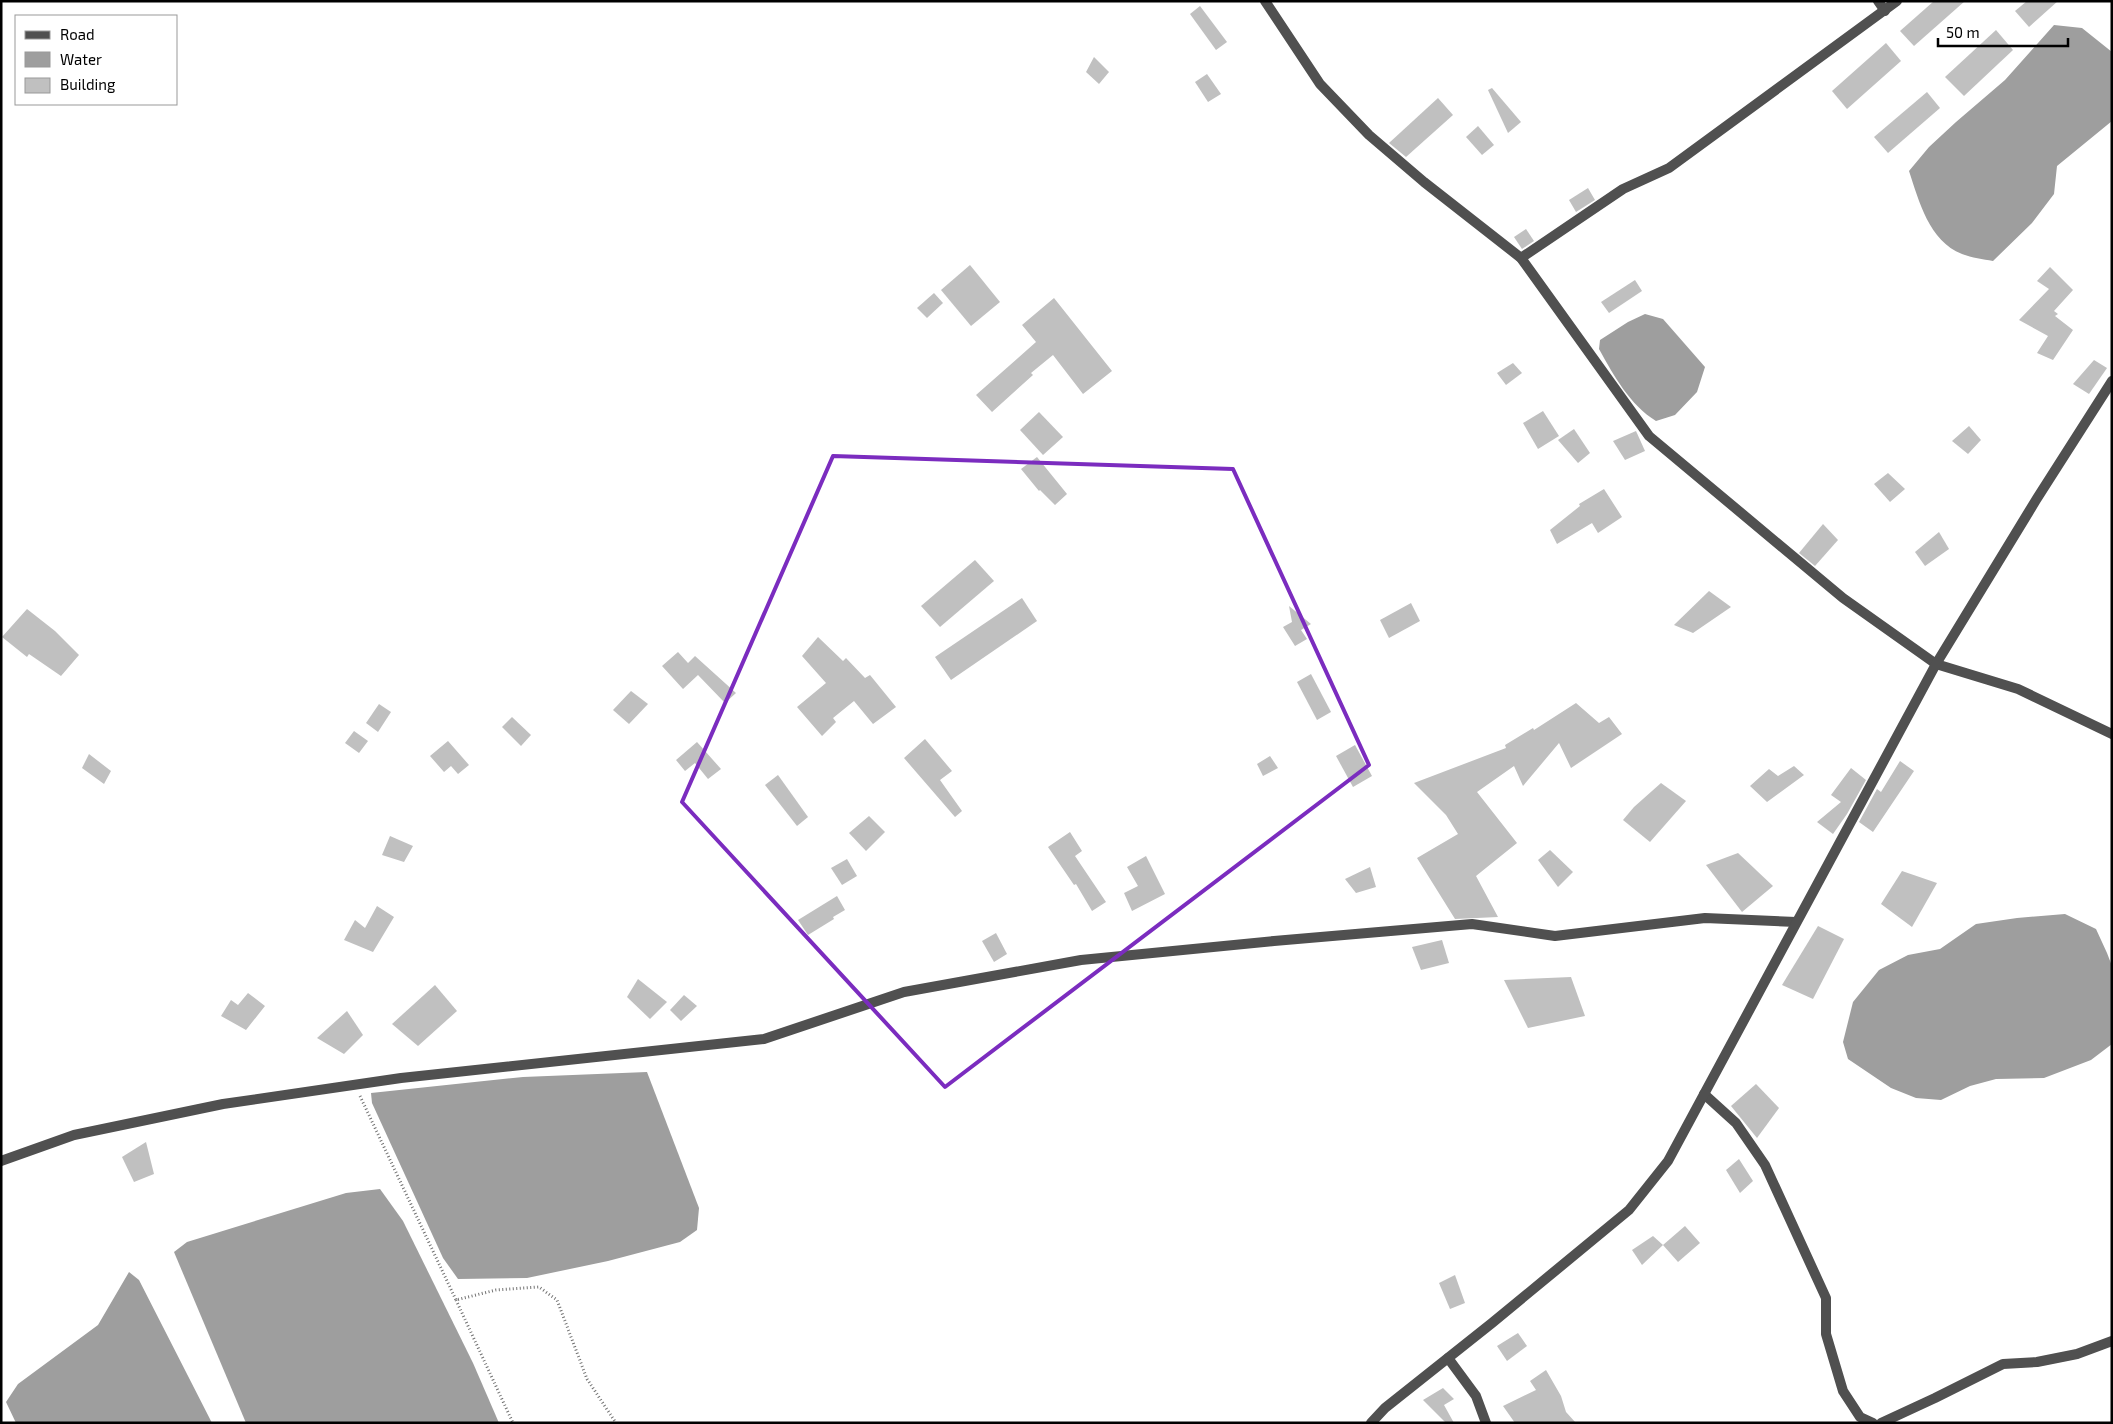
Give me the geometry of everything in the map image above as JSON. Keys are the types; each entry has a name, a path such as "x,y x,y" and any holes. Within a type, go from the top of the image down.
{"street":[{"path":"1265,1 1320,84 1369,135 1424,182 1521,258 1649,436 1843,598 1936,664 2018,689 2112,734"},
{"path":"1878,1 1885,11"},
{"path":"1521,258 1623,189 1669,168 1897,1"},
{"path":"1371,1423 1384,1408 1629,1210 1668,1161 1936,664 2036,500 2112,381"},
{"path":"1,1161 84,1133 223,1104 410,1077 764,1039 904,992 1081,960 1472,924 1555,936 1705,918 1796,922"},
{"path":"1704,1094 1736,1123 1765,1165 1826,1298 1826,1334 1843,1391 1860,1417 1874,1423"},
{"path":"1881,1423 2003,1364 2037,1362 2077,1354 2112,1341"},
{"path":"1448,1358 1476,1396 1486,1423"}],"path":[{"path":"355,1085 513,1423"},
{"path":"456,1300 496,1290 539,1287 557,1300 587,1379 616,1423"}],"highlighted area":[{"path":"833,456 1233,469 1369,765 945,1087 682,802"}],"water":[{"path":"2054,25 2082,28 2112,52 2112,121 2057,166 2054,194 2032,223 1993,261 1962,254 1941,240 1933,230 1921,207 1909,171 1929,147 2005,80"},
{"path":"1645,314 1663,319 1705,367 1697,392 1675,415 1656,421 1630,398 1599,349 1600,340 1628,322"},
{"path":"2065,914 2096,929 2112,966 2112,1044 2091,1060 2044,1078 1996,1079 1970,1086 1941,1100 1916,1098 1891,1088 1848,1059 1843,1042 1853,1002 1879,970 1908,955 1940,949 1976,924"},
{"path":"647,1072 699,1208 697,1230 680,1242 608,1261 527,1278 458,1279 443,1258 372,1103 371,1093 523,1077"},
{"path":"380,1189 403,1221 473,1363 499,1423 246,1423 174,1252 187,1242 346,1193"},
{"path":"129,1272 139,1280 212,1423 16,1423 6,1402 18,1384 98,1325"}],"building":[{"path":"1934,1 1965,1 1914,46 1900,31"},
{"path":"2027,1 2058,1 2029,27 2015,11"},
{"path":"1200,6 1227,42 1216,50 1190,14"},
{"path":"1996,30 2013,50 1964,96 1945,77"},
{"path":"1886,43 1901,61 1847,109 1832,91"},
{"path":"1094,57 1109,72 1099,84 1086,72"},
{"path":"1207,74 1221,94 1208,102 1195,82"},
{"path":"1492,88 1521,122 1508,133 1488,90"},
{"path":"1927,92 1940,108 1888,153 1874,137"},
{"path":"1438,98 1453,115 1406,157 1389,143"},
{"path":"1478,126 1494,145 1482,155 1466,137"},
{"path":"1588,188 1595,200 1576,212 1569,200"},
{"path":"1526,229 1534,241 1522,249 1514,237"},
{"path":"970,265 1000,302 971,326 941,290"},
{"path":"2050,267 2073,290 2054,311 2058,314 2055,316 2073,330 2053,360 2037,353 2048,336 2019,320 2049,289 2037,281"},
{"path":"1635,280 1642,291 1609,313 1601,302"},
{"path":"934,293 943,303 927,318 917,308"},
{"path":"1054,298 1112,371 1083,394 1053,355 1031,373 1033,375 992,412 976,395 1036,342 1022,325"},
{"path":"2094,360 2107,368 2089,394 2073,384"},
{"path":"1513,363 1522,373 1506,385 1497,373"},
{"path":"1543,411 1559,436 1538,449 1523,423"},
{"path":"1039,412 1063,437 1043,455 1020,430"},
{"path":"1969,426 1981,440 1968,454 1952,441"},
{"path":"1574,429 1590,453 1578,463 1558,440"},
{"path":"1636,431 1645,451 1625,460 1613,441"},
{"path":"1037,457 1067,494 1055,505 1039,491 1021,469"},
{"path":"1888,473 1905,489 1890,502 1874,484"},
{"path":"1604,489 1622,517 1598,533 1592,523 1557,544 1550,530 1580,506 1579,504"},
{"path":"1823,524 1838,540 1815,566 1799,553"},
{"path":"1939,532 1949,549 1925,566 1915,552"},
{"path":"975,560 994,581 940,627 921,606"},
{"path":"1709,591 1731,607 1693,633 1674,625"},
{"path":"1022,598 1037,621 951,680 935,657"},
{"path":"1411,603 1420,621 1389,638 1380,620"},
{"path":"1289,606 1311,624 1301,630 1307,639 1295,646 1283,627 1292,622"},
{"path":"27,609 55,631 79,655 61,676 29,654 27,657 2,637"},
{"path":"818,637 843,661 846,658 865,678 870,675 896,707 873,724 854,701 833,718 836,722 822,736 797,707 826,683 802,656"},
{"path":"678,652 688,663 695,656 736,693 725,703 698,675 683,689 662,666"},
{"path":"1311,674 1331,712 1317,720 1297,682"},
{"path":"631,691 648,704 629,724 613,710"},
{"path":"1576,703 1599,723 1609,717 1622,734 1571,768 1559,743 1523,786 1514,766 1477,792 1517,843 1476,876 1498,917 1455,919 1417,858 1458,834 1446,815 1414,783 1506,748 1505,745 1533,728 1534,730"},
{"path":"379,704 391,712 378,732 366,723"},
{"path":"512,717 531,735 521,746 502,727"},
{"path":"354,731 368,741 359,753 345,743"},
{"path":"925,739 952,771 940,780 962,811 955,817 904,758"},
{"path":"448,741 469,765 458,774 451,766 444,772 430,756"},
{"path":"697,742 721,769 708,779 695,763 685,771 676,760"},
{"path":"1355,745 1372,776 1353,787 1336,756"},
{"path":"89,754 111,771 104,784 82,768"},
{"path":"1270,756 1278,768 1263,776 1257,764"},
{"path":"1900,761 1914,771 1873,832 1859,822 1877,789 1881,792"},
{"path":"1794,766 1804,775 1767,802 1750,786 1769,769 1778,776"},
{"path":"1851,768 1866,780 1847,814 1833,834 1817,822 1841,802 1831,795"},
{"path":"778,775 808,817 797,826 765,785"},
{"path":"1661,783 1686,801 1650,842 1623,820 1634,807"},
{"path":"869,816 885,832 866,851 849,833"},
{"path":"1070,832 1082,851 1075,856 1106,902 1092,911 1076,884 1074,885 1048,847"},
{"path":"390,836 413,846 404,862 382,855"},
{"path":"1550,850 1573,872 1558,887 1538,860"},
{"path":"1738,853 1773,886 1742,912 1706,865"},
{"path":"1146,856 1165,894 1132,911 1124,893 1138,886 1127,867"},
{"path":"847,859 857,876 842,885 831,868"},
{"path":"1370,867 1376,887 1356,893 1345,879"},
{"path":"1902,871 1937,883 1912,927 1881,904"},
{"path":"837,896 845,910 808,935 798,920"},
{"path":"377,906 394,917 373,952 344,940 355,920 365,928"},
{"path":"1818,926 1844,939 1813,999 1782,985"},
{"path":"996,933 1007,954 994,962 982,941"},
{"path":"1442,940 1449,963 1421,970 1412,947"},
{"path":"1571,977 1585,1016 1528,1028 1504,980"},
{"path":"638,979 667,1002 650,1019 627,997"},
{"path":"435,985 457,1011 418,1046 392,1024"},
{"path":"248,993 265,1006 246,1030 221,1016 231,1000 238,1005"},
{"path":"684,995 697,1006 681,1021 670,1010"},
{"path":"347,1011 363,1035 344,1054 317,1038"},
{"path":"1756,1084 1779,1108 1757,1138 1731,1106"},
{"path":"146,1142 154,1174 134,1182 122,1157"},
{"path":"1739,1159 1753,1181 1740,1193 1726,1170"},
{"path":"1685,1226 1700,1243 1678,1262 1663,1245"},
{"path":"1653,1236 1663,1245 1642,1265 1632,1250"},
{"path":"1455,1275 1465,1303 1450,1309 1439,1283"},
{"path":"1518,1333 1527,1346 1507,1361 1497,1346"},
{"path":"1546,1370 1561,1396 1566,1412 1576,1423 1515,1423 1503,1406 1536,1390 1530,1381"},
{"path":"1443,1388 1454,1399 1444,1405 1454,1423 1446,1423 1423,1400"}]}
